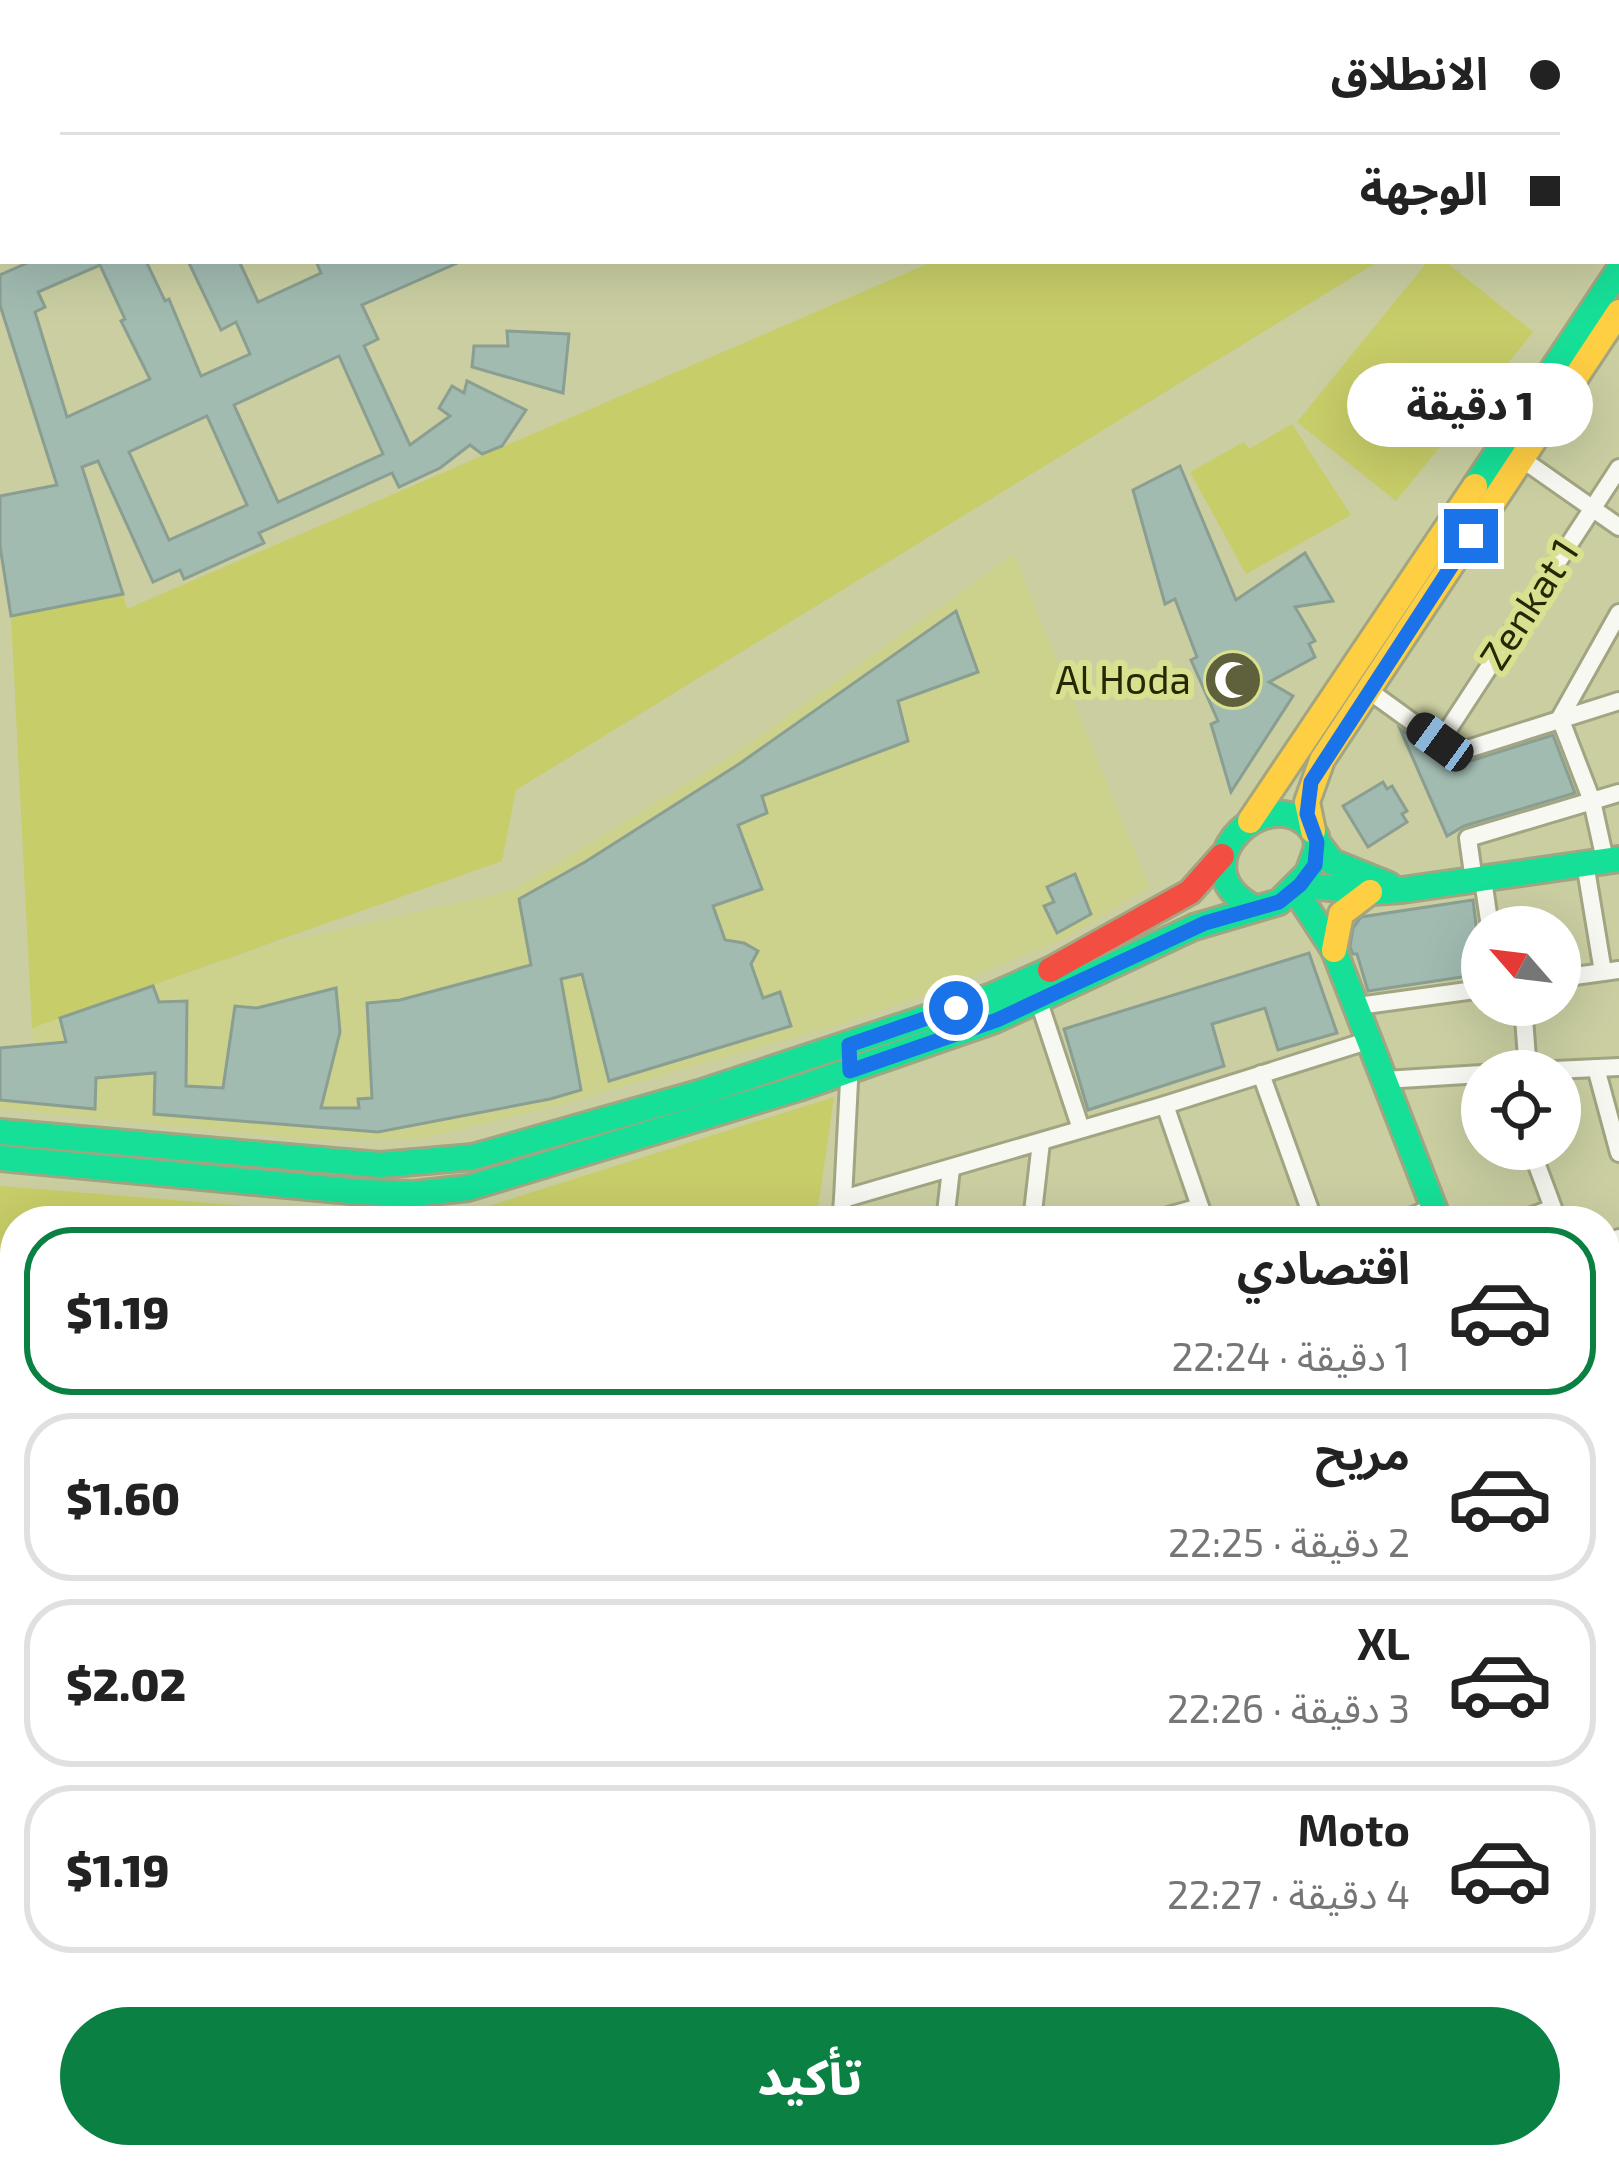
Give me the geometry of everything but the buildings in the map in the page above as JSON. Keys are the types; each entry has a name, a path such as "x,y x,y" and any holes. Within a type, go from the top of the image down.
{"main road":[{"path":"0,1132 258,1157 417,1164 472,1157 849,1045 1037,977 1190,892 1244,829 1619,270"},
{"path":"1402,890 1347,870 1323,853 1307,814 1311,782 1619,312"},
{"path":"0,1158 378,1193 468,1188 850,1071 1039,1002 1178,934 1261,907 1297,888 1315,865 1315,836 1294,815 1270,812 1244,829"},
{"path":"1223,854 1221,878 1233,898 1261,907 1334,950"},
{"path":"1297,888 1402,890 1603,860"},
{"path":"1297,888 1334,950 1358,1006 1433,1206"},
{"path":"1334,950 1333,931 1340,913 1353,899 1371,892"},
{"path":"620,1115 627,1141"},
{"path":"256,1183 258,1157"}],"street":[{"path":"1522,459 1619,526"},
{"name":"Zenkat 1","path":"1440,742 1619,468"},
{"path":"1560,718 1619,613"},
{"path":"1368,690 1455,753 1619,701"},
{"path":"1560,718 1592,801 1603,860 1611,971 1581,975"},
{"path":"1485,906 1468,838 1619,793"},
{"path":"1358,1006 1461,992"},
{"path":"1039,1002 1081,1129"},
{"path":"843,1199 1370,1040"},
{"path":"842,1206 849,1045"},
{"path":"1581,1069 1619,1067"},
{"path":"1596,1068 1619,1153"},
{"path":"1261,1074 1309,1206"},
{"path":"1384,1080 1461,1075"},
{"path":"1165,1105 1199,1206"},
{"path":"1034,1206 1041,1142"},
{"path":"947,1206 951,1169"},
{"path":"1539,1170 1552,1206"}],"shaded area":[{"path":"927,264 1374,264 516,790 502,861 32,1028 11,616 123,594 127,609"},
{"path":"1426,264 1449,264 1533,332 1396,501 1297,422"},
{"path":"1292,424 1351,515 1246,574 1190,472 1244,442 1249,449"},
{"path":"1014,554 1149,887 1061,940 838,1025 421,1139 314,1140 0,1109 0,1048 33,1045 32,1028 270,945 514,890 734,754"},
{"path":"834,1097 818,1206 489,1206"},
{"path":"0,1186 248,1206 0,1206"}],"traffic: fast":[{"path":"1475,486 1619,270"},
{"path":"0,1158 361,1192 413,1194 468,1188 799,1088 995,1020 1194,927 1279,902 1308,873 1317,848 1316,836 1299,819 1278,814 1258,819 1239,832 1227,849 1223,869 1232,890 1255,908"},
{"path":"1317,842 1332,862 1389,885"},
{"path":"1300,885 1402,890 1619,859"},
{"path":"1295,890 1334,950 1433,1206"},
{"path":"0,1132 380,1165 473,1157 699,1093 992,996 1050,970"}],"traffic: slow":[{"path":"1313,831 1307,802 1322,760 1619,312"},
{"path":"1250,821 1475,486"},
{"path":"1334,950 1341,914 1370,892"}],"traffic: jam":[{"path":"1050,970 1190,892 1222,856"}],"place":[{"name":"Al Hoda","path":"1233,680"}],"route":[{"path":"956,1008 849,1045 850,1071 997,1020 1178,934 1268,907 1295,890 1315,865 1317,854 1307,814 1311,782 1471,536"}]}
